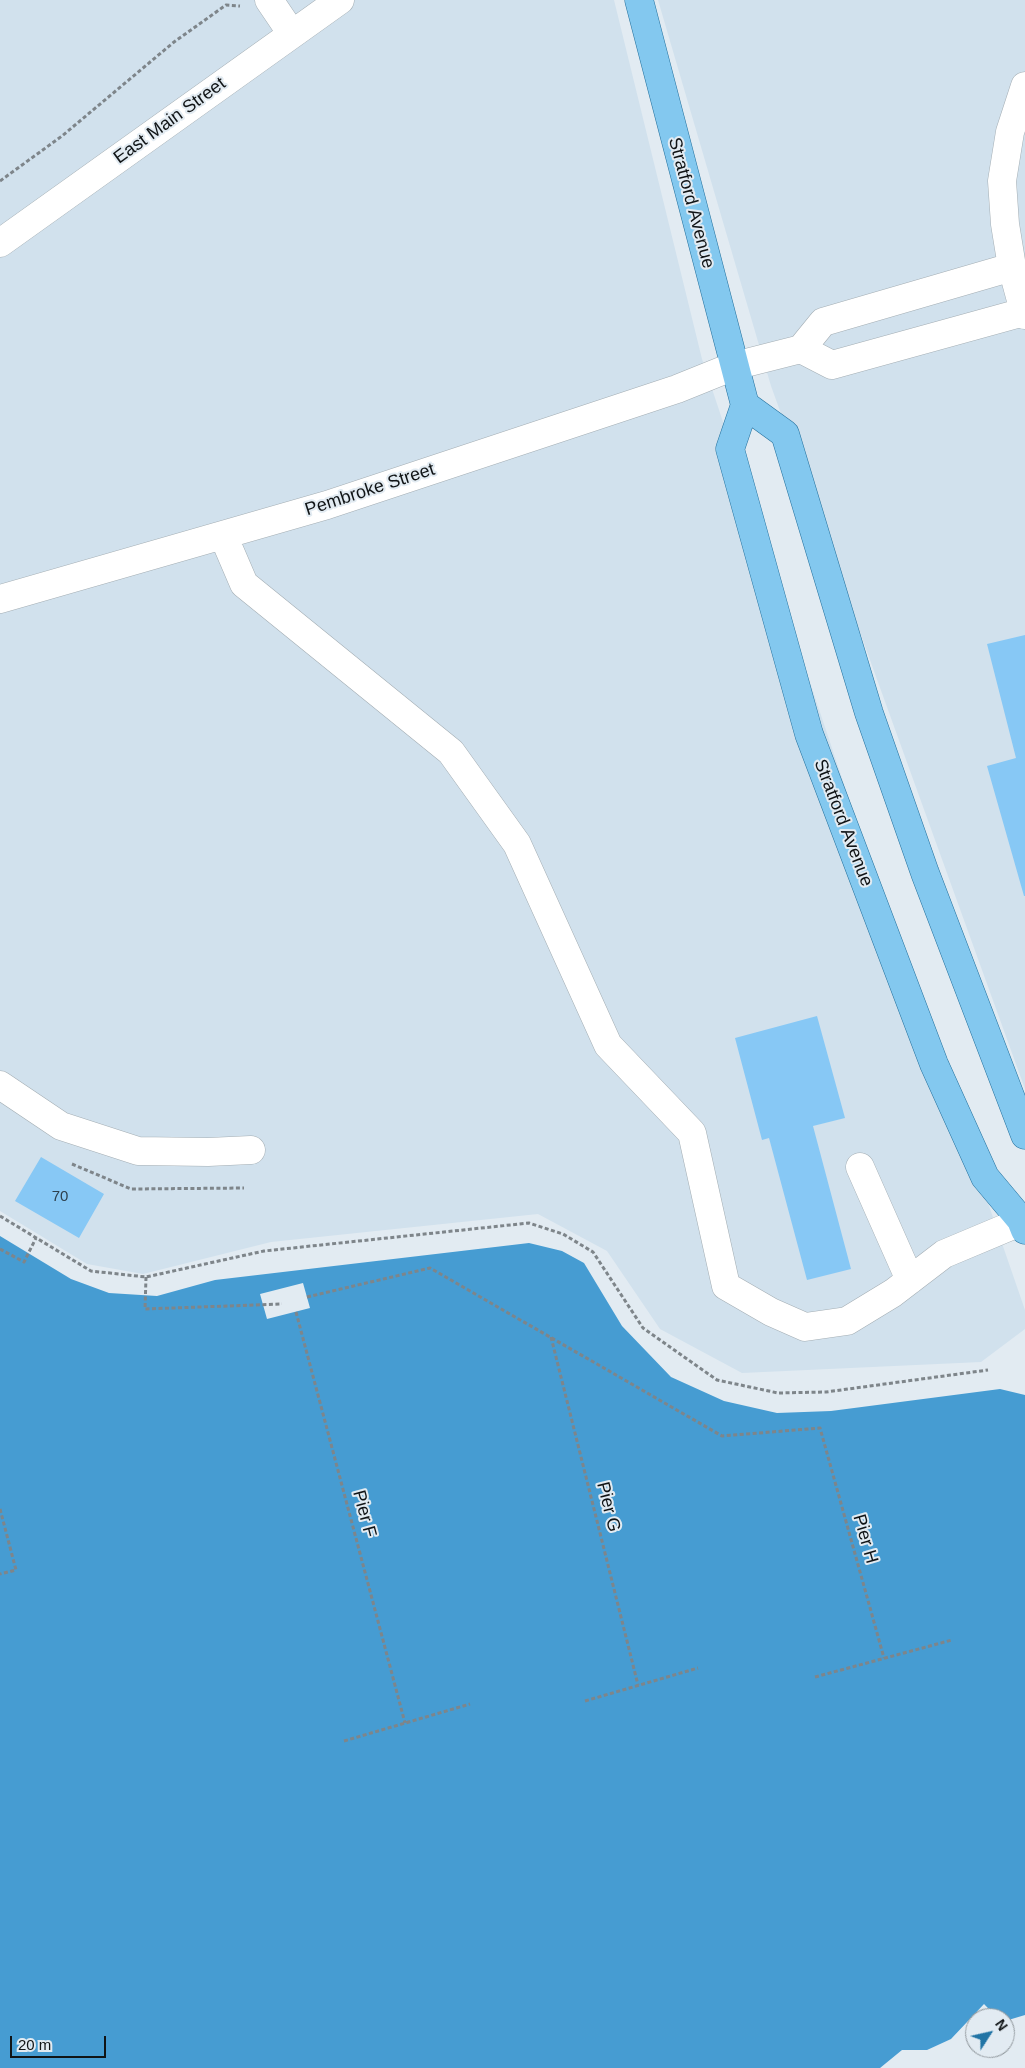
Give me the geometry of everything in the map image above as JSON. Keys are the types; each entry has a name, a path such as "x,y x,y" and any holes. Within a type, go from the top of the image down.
{"main road":[{"name":"Stratford Avenue","path":"639,0 745,405 730,449 809,734 934,1064 985,1177 1024,1217"},
{"path":"745,405 785,434 868,713 925,873 1025,1135"}],"street":[{"name":"East Main Street","path":"0,243 340,0"},
{"path":"256,3 292,34"},
{"path":"1012,267 823,322 802,348 832,365 1025,313 1012,267 1005,224 1002,181 1010,132 1025,86"},
{"name":"Pembroke Street","path":"0,599 346,499 668,392 734,366 802,348"},
{"path":"223,535 244,584 451,752 517,844 608,1045 692,1133 726,1286 771,1312 805,1327 847,1321 910,1280 944,1254 1024,1217"},
{"path":"0,1085 61,1126 138,1150 208,1152 251,1150"},
{"path":"860,1167 910,1280"}],"path":[{"path":"0,181 62,136 174,42 226,5 256,3"},
{"path":"0,1216 91,1271 146,1277 264,1251 529,1223 563,1234 593,1252 643,1328 717,1380 778,1393 826,1392 988,1370"},
{"path":"0,1249 24,1262 36,1238"},
{"path":"307,1297 430,1268 551,1337"},
{"path":"146,1277 145,1308 282,1304"},
{"name":"Pier F","path":"296,1312 405,1723"},
{"name":"Pier H","path":"551,1337 722,1436 820,1428 884,1658"},
{"name":"Pier G","path":"551,1337 638,1685"},
{"path":"0,1509 16,1570 0,1574"},
{"path":"815,1677 952,1640"},
{"path":"585,1701 698,1668"},
{"path":"344,1742 470,1704"}],"shaded area":[{"path":"0,0 614,0 702,359 862,838 1025,1310 1025,1329 981,1362 742,1373 660,1329 607,1251 538,1214 271,1242 143,1274 87,1264 0,1211"},
{"path":"658,0 1025,0 1025,1089 771,386"}],"water":[{"path":"0,1236 71,1279 109,1293 157,1296 215,1280 529,1243 562,1251 584,1263 622,1326 671,1377 724,1401 777,1413 831,1411 1000,1389 1025,1395 1025,2015 1015,2018 1015,2008 965,2008 965,2058 973,2058 971,2068 0,2068"}],"pier":[{"path":"303,1283 310,1308 267,1319 260,1294"},
{"path":"965,2024 965,2058 978,2058 973,2068 880,2068 902,2050 927,2050 951,2039"}],"building":[{"path":"1025,635 1024,896 987,766 1016,758 987,644"},
{"path":"817,1016 845,1118 813,1126 851,1269 807,1280 769,1138 762,1140 735,1038"},
{"path":"41,1157 104,1194 79,1238 15,1201"}]}
